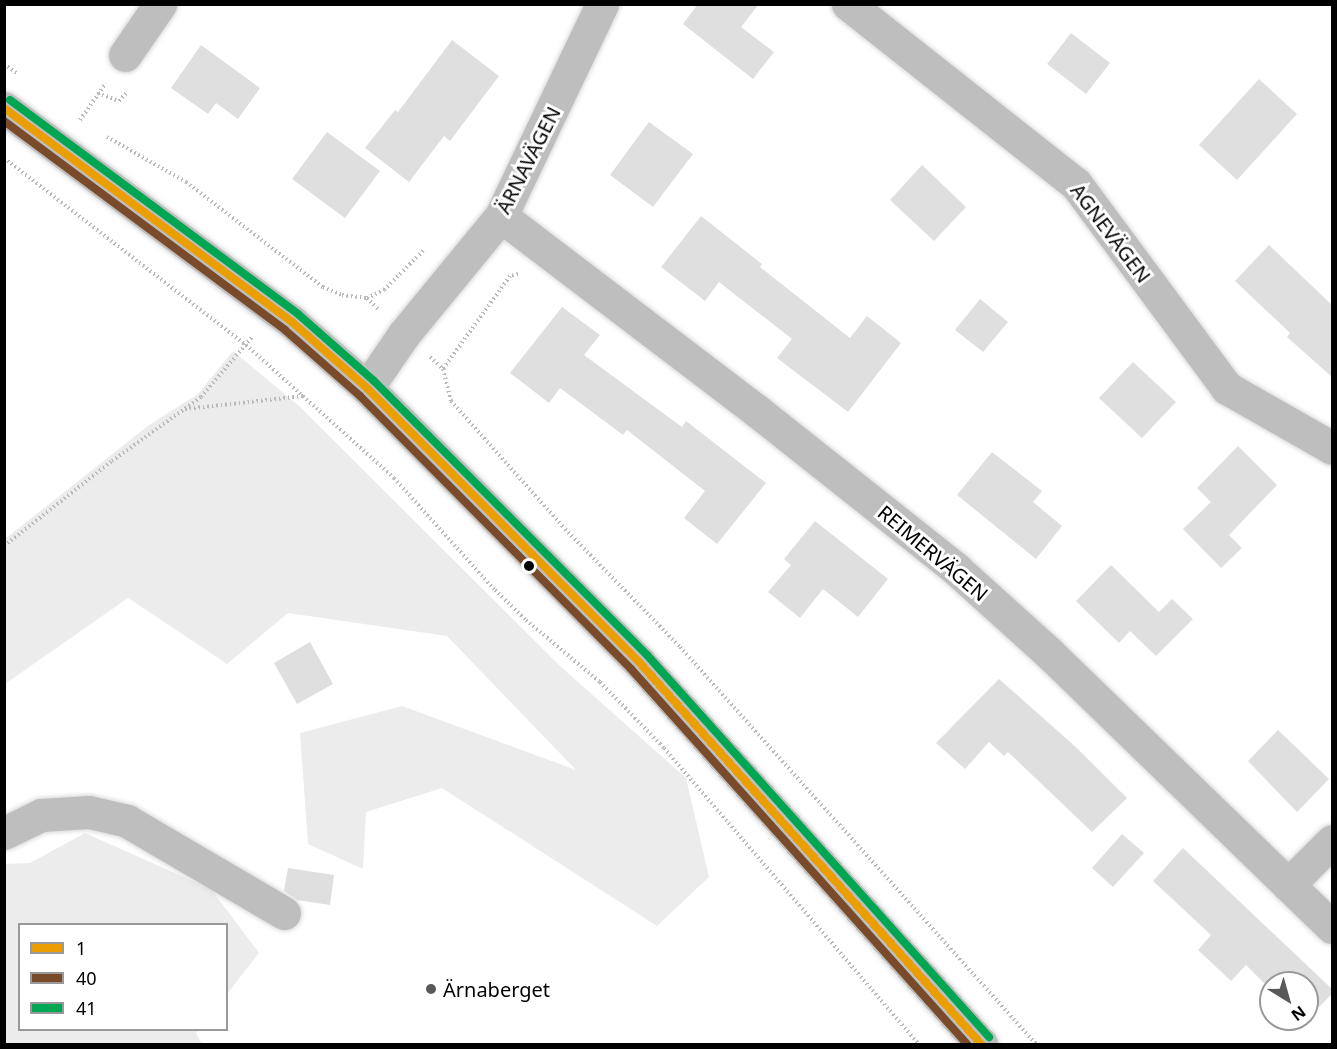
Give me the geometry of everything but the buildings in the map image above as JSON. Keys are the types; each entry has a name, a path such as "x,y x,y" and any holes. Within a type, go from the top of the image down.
{"street":[{"path":"125,55 160,4"},
{"name":"ÄRNAVÄGEN","path":"368,388 404,334 501,216 602,4"},
{"name":"AGNEVÄGEN","path":"848,4 1076,184 1227,387 1332,448"},
{"path":"4,108 292,322 368,388 639,662 981,1044"},
{"name":"REIMERVÄGEN","path":"501,216 757,411 956,569 1049,653 1332,927"},
{"path":"4,833 41,815 89,812 127,821 284,913"},
{"path":"1288,885 1332,841"}],"path":[{"path":"80,120 125,55"},
{"path":"4,64 23,78"},
{"path":"71,113 87,124"},
{"path":"102,134 186,182 323,287 342,295 367,298 443,369 452,401 466,418 565,529 680,647 1036,1044"},
{"path":"4,158 246,345 394,478 526,620 600,682 664,748 918,1044"},
{"path":"443,369 510,276 530,270 549,272 561,261"},
{"path":"4,546 112,461 201,398 246,345"},
{"path":"184,409 304,396"}],"shaded area":[{"path":"233,351 299,406 560,666 686,778 709,877 657,926 442,788 366,812 363,869 308,844 300,733 402,706 576,770 447,636 288,613 227,664 128,598 5,684 5,539 149,425 198,394"},
{"path":"85,833 211,889 259,953 228,993 228,923 18,923 18,1031 197,1031 196,1033 202,1044 5,1044 4,864 30,863"}],"transit line":[{"name":"41","path":"10,100 298,314 374,381 647,655 989,1037"},
{"name":"1","path":"4,108 292,322 367,388 639,662 981,1044"},
{"name":"40","path":"4,121 285,330 360,396 631,669 967,1044"}],"place":[{"name":"Ärnaberget","path":"431,989"}]}
